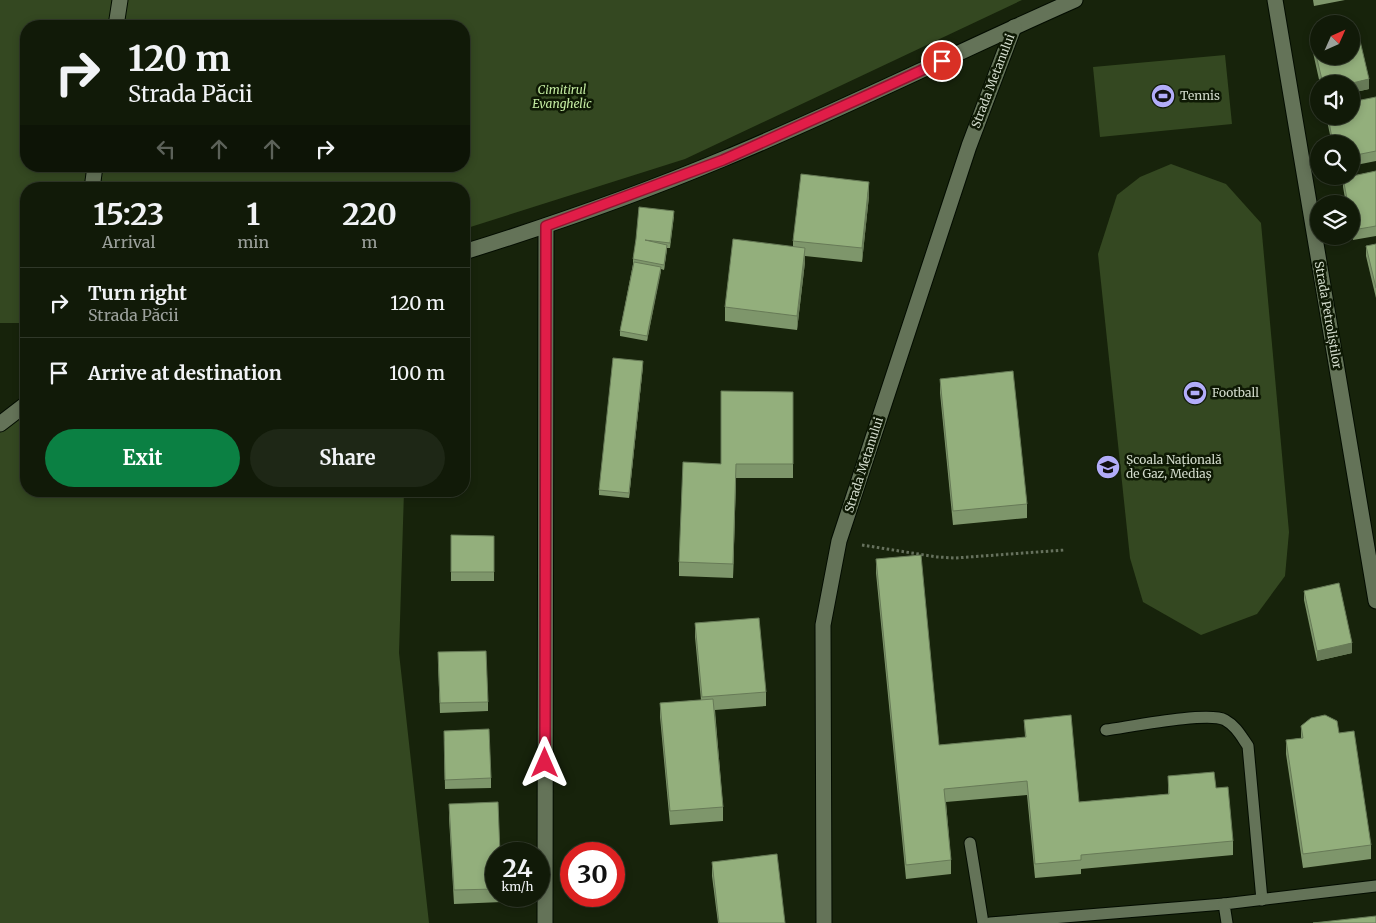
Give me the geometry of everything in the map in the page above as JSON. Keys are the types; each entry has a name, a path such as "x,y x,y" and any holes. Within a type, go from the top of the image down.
{"street":[{"path":"117,20 120,0"},
{"path":"470,250 546,226 723,160 1074,0"},
{"name":"Strada Petroliștilor","path":"1275,0 1376,601"},
{"name":"Strada Metanului","path":"824,923 823,625 839,541 969,146 1014,27"},
{"path":"545,923 546,226"},
{"path":"0,424 20,409"}],"lane":[{"path":"1106,730 1205,716 1223,719 1235,727 1248,746 1262,900"},
{"path":"970,843 983,923"},
{"path":"990,923 1224,904 1376,886"},
{"path":"1224,904 1227,923"}],"path":[{"path":"839,541 954,558 1065,550"}],"green space":[{"name":"Cimitirul Evanghelic","path":"0,0 1022,0 685,159 470,227 470,182 20,182 20,323 0,323"},
{"name":"Tennis","path":"1225,55 1232,124 1100,137 1093,67"},
{"name":"Football","path":"1171,164 1226,184 1261,223 1289,532 1285,576 1257,614 1201,635 1143,602 1130,558 1098,254 1117,195 1140,177"},
{"path":"20,409 20,497 404,497 399,653 429,923 0,923 0,424"}],"building":[{"path":"1360,41 1369,79 1360,81 1360,75 1321,75 1318,65 1360,65"},
{"path":"1376,97 1376,151 1360,154 1360,135 1331,135 1330,125 1360,125 1360,100"},
{"path":"1376,171 1376,226 1360,229 1360,195 1346,195 1344,185 1360,185 1360,174"},
{"path":"801,174 869,182 862,248 793,241"},
{"path":"639,207 674,211 670,243 645,240 667,245 664,265 633,259"},
{"path":"733,239 805,248 797,316 725,307"},
{"path":"1376,244 1376,288 1366,246"},
{"path":"634,262 661,267 647,336 620,331"},
{"path":"613,358 643,361 629,493 599,490"},
{"path":"1013,371 1027,504 953,511 940,379"},
{"path":"721,391 793,392 793,464 736,464 733,564 679,562 683,462 721,464"},
{"path":"451,535 494,536 494,572 451,572"},
{"path":"921,555 939,745 1026,737 1024,720 1071,715 1079,802 1169,794 1168,776 1214,772 1216,788 1228,787 1233,841 1081,855 1081,860 1035,864 1027,781 944,789 951,860 906,865 876,559"},
{"path":"1339,583 1352,643 1317,651 1304,591"},
{"path":"759,618 766,692 702,697 695,623"},
{"path":"486,651 488,702 440,703 438,652"},
{"path":"713,699 723,807 670,811 660,703"},
{"path":"1325,715 1337,721 1339,733 1354,731 1371,845 1303,854 1286,740 1303,738 1301,726 1311,718"},
{"path":"489,729 491,778 445,780 444,731"},
{"path":"498,802 500,842 485,842 485,889 454,890 449,804"},
{"path":"777,854 785,923 719,923 712,862"},
{"path":"1376,916 1376,923 1313,923"}],"place":[{"name":"Tennis","path":"1163,96"},
{"name":"Football","path":"1195,393"},
{"name":"Școala Națională de Gaz, Mediaș","path":"1108,467"}],"route":[{"path":"545,763 546,226 723,160 942,61"}]}
